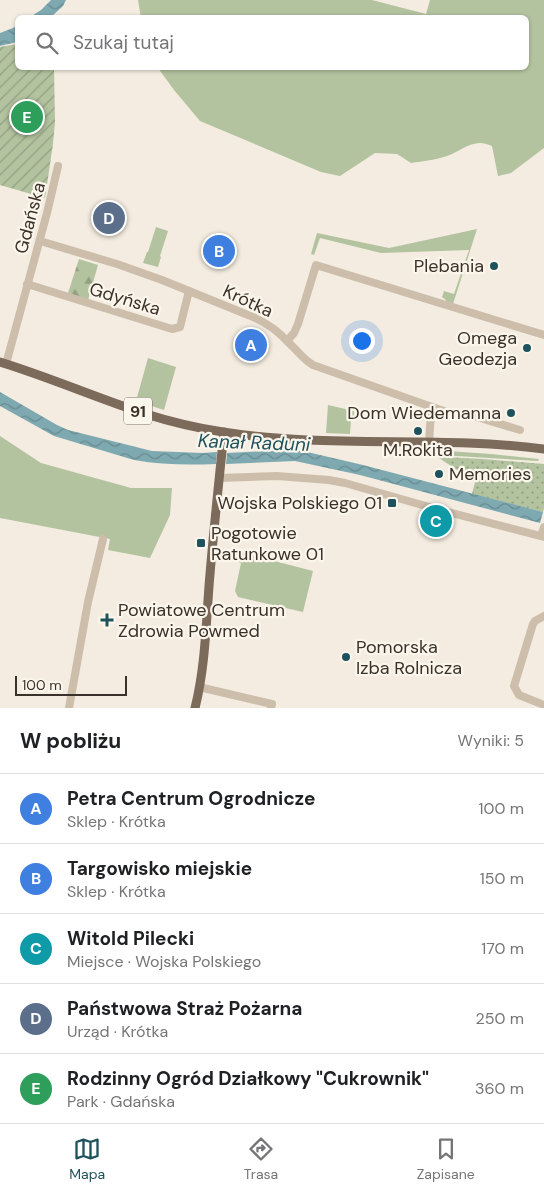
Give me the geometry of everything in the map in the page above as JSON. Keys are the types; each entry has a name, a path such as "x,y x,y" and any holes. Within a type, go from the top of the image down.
{"main road":[{"name":"91","path":"3,363 146,414 224,432 308,441 430,442 544,449"},
{"path":"195,708 207,627 224,432"}],"street":[{"name":"Gdańska","path":"3,363 40,241 58,166"},
{"name":"Krótka","path":"40,241 117,264 162,280 265,323 312,365 452,414 477,417 520,430"},
{"path":"287,341 294,333 298,324 316,265 544,335"},
{"name":"Gdyńska","path":"27,284 172,329 180,327 189,292"},
{"path":"430,442 432,407"},
{"path":"219,478 278,476 329,480 543,537 544,527"},
{"path":"69,708 88,602 103,539"},
{"path":"544,616 533,624 514,684 514,690 519,695 544,705"},
{"path":"199,687 272,704 271,708"}],"green space":[{"path":"138,0 372,0 426,14 430,0 544,0 544,148 511,173 498,176 492,146 479,143 469,145 443,157 411,163 397,154 375,153 340,176 321,172 200,121 159,70 529,70 529,15 140,15"},
{"path":"15,44 15,70 54,70 55,122 45,198 0,185 0,47"},
{"path":"156,227 168,231 158,267 143,263"},
{"path":"477,229 453,304 446,302 442,297 444,291 454,294 469,250 381,253 320,238 314,255 311,254 317,233 389,248"},
{"path":"79,259 98,265 88,300 68,293"},
{"path":"148,358 176,367 164,410 136,401"},
{"path":"328,405 354,411 350,434 326,433"},
{"path":"0,436 41,463 131,488 172,488 170,515 150,558 108,550 110,539 0,518"},
{"path":"433,450 539,459 538,461 439,455"},
{"path":"439,458 544,464 543,512 472,494 475,482"},
{"path":"239,552 313,571 303,612 238,597 235,591 241,563 237,561"}],"water":[{"path":"51,0 66,0 63,6 53,15 33,15"},
{"path":"15,27 15,42 0,46 0,33"},
{"path":"0,392 68,430 152,451 217,452 216,464 175,464 134,460 54,436 0,406"},
{"path":"303,451 363,465 543,512 540,523 360,475 295,461 226,464 227,453"}],"place":[{"name":"Rodzinny Ogród Działkowy \"Cukrownik\"","path":"27,117"},
{"name":"Państwowa Straż Pożarna","path":"109,218"},
{"name":"Targowisko miejskie","path":"219,251"},
{"name":"Plebania","path":"494,266"},
{"name":"Petra Centrum Ogrodnicze","path":"251,345"},
{"name":"Omega Geodezja","path":"527,348"},
{"name":"Dom Wiedemanna","path":"511,413"},
{"name":"M.Rokita","path":"418,431"},
{"name":"Memories","path":"439,474"},
{"name":"Wojska Polskiego 01","path":"392,503"},
{"name":"Witold Pilecki","path":"436,521"},
{"name":"Pogotowie Ratunkowe 01","path":"201,543"},
{"name":"Powiatowe Centrum Zdrowia Powmed","path":"107,620"},
{"name":"Pomorska Izba Rolnicza","path":"346,657"}],"water label":[{"name":"Kanał Raduni","path":"254,442"}]}
